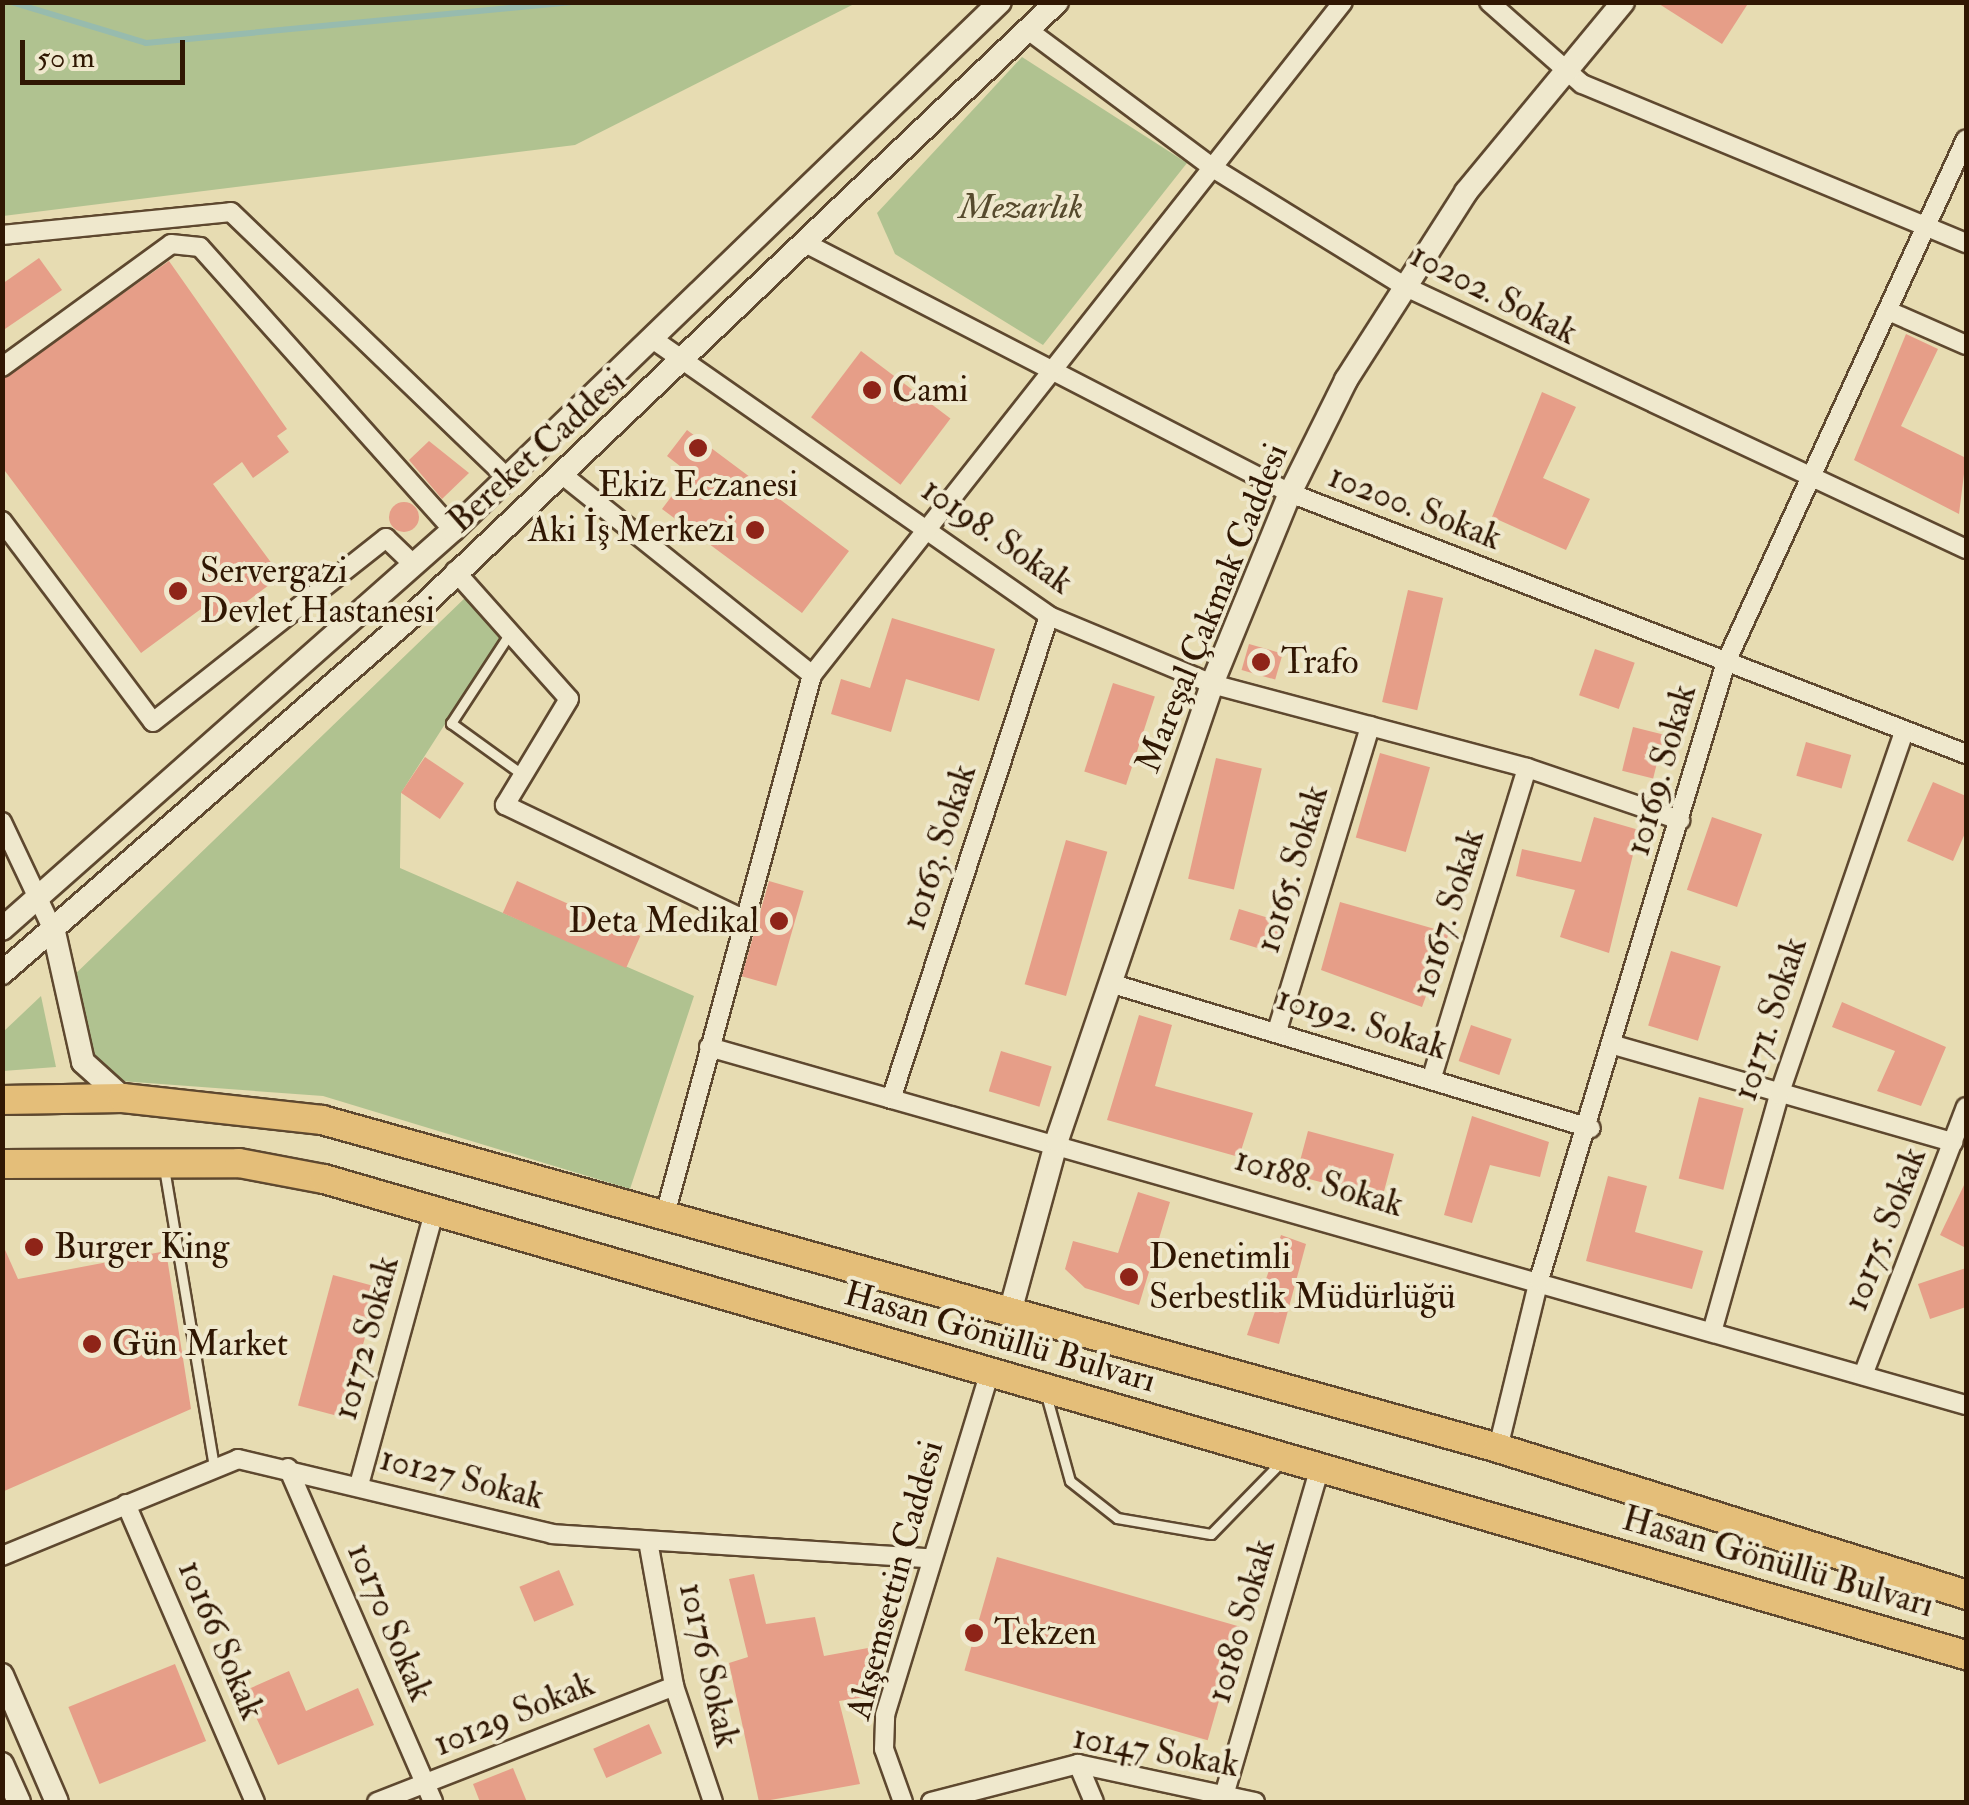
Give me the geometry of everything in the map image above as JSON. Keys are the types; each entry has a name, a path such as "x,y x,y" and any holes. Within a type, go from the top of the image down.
{"main road":[{"name":"Hasan Gönüllü Bulvarı","path":"2,1100 123,1098 322,1120 1498,1448 1966,1594"},
{"name":"Hasan Gönüllü Bulvarı","path":"2,1164 239,1163 435,1209 989,1374 1966,1656"}],"street":[{"name":"Bereket Caddesi","path":"2,930 508,479 1000,2"},
{"name":"Bereket Caddesi","path":"2,973 54,932 564,476 686,363 1057,2"},
{"path":"664,1218 812,675 1343,2"},
{"path":"1488,2 1565,69 1924,228 1966,242"},
{"name":"Mareşal Çakmak Caddesi","path":"1010,1312 1057,1140 1212,684 1290,493 1406,287 1466,192 1623,2"},
{"name":"10202. Sokak","path":"1028,30 1213,168 1406,287 1966,550"},
{"name":"10169. Sokak","path":"1498,1448 1539,1280 1590,1128 1726,662 1892,312 1924,228 1966,139"},
{"path":"2,235 231,212 508,479"},
{"path":"2,367 171,244 200,246 453,530"},
{"name":"10200. Sokak","path":"808,245 1290,493 1966,754"},
{"path":"1892,312 1966,345"},
{"name":"10198. Sokak","path":"654,340 1049,616 1212,684 1527,768 1680,820"},
{"path":"564,476 812,675"},
{"path":"2,522 153,722 386,538 414,565"},
{"path":"455,572 569,699 505,805 747,921"},
{"name":"10163. Sokak","path":"891,1099 1049,616"},
{"name":"10165. Sokak","path":"1277,1031 1370,726"},
{"name":"10171. Sokak","path":"1712,1332 1778,1095 1904,732"},
{"name":"10167. Sokak","path":"1432,1077 1527,768"},
{"path":"2,822 54,932 83,1062 123,1098"},
{"name":"10192. Sokak","path":"1113,984 1432,1077 1590,1128"},
{"path":"1614,1045 1953,1142"},
{"name":"10188. Sokak","path":"709,1046 891,1099 1057,1140 1966,1405"},
{"name":"10175. Sokak","path":"1863,1375 1966,1106"},
{"name":"10172 Sokak","path":"358,1485 435,1209"},
{"name":"Akşemsettin Caddesi","path":"904,1802 884,1749 886,1715 927,1558 989,1374"},
{"name":"10127 Sokak","path":"2,1556 238,1459 552,1534 927,1558"},
{"name":"10170 Sokak","path":"288,1468 433,1802"},
{"name":"10180 Sokak","path":"1225,1792 1320,1468"},
{"name":"10166 Sokak","path":"126,1504 255,1802"},
{"name":"10176 Sokak","path":"648,1541 674,1686 713,1802"},
{"path":"2,1675 57,1802"},
{"name":"10129 Sokak","path":"378,1802 674,1686"},
{"path":"20,1802 3,1766 34,1754"},
{"path":"1078,1764 1094,1802"},
{"name":"10147 Sokak","path":"930,1802 1078,1764 1225,1792 1255,1802"}],"lane":[{"path":"510,633 451,723 523,775"},
{"path":"163,1161 214,1466"},
{"path":"1045,1388 1048,1426 1070,1480 1117,1518 1212,1534 1286,1458"}],"green space":[{"path":"2,3 856,3 575,145 3,216"},
{"name":"Mezarlık","path":"1022,57 1187,163 1043,345 895,254 877,213"},
{"path":"468,595 502,635 401,793 400,868 694,996 630,1189 323,1096 93,1079 68,981"},
{"path":"41,996 56,1067 3,1071 3,1032"}],"building":[{"path":"1656,2 1749,2 1722,44"},
{"path":"39,258 62,290 2,331 2,284"},
{"path":"169,261 287,429 277,436 289,452 253,478 242,462 213,484 281,576 218,623 205,606 141,653 2,467 2,379"},
{"path":"1906,334 1938,349 1901,426 1966,458 1959,514 1854,460"},
{"name":"Cami","path":"861,351 950,418 900,485 811,417"},
{"path":"1542,392 1576,407 1543,478 1590,499 1566,550 1492,517"},
{"name":"Aki İş Merkezi","path":"687,430 849,551 802,613 662,509 689,473 667,456"},
{"path":"429,441 469,473 442,499 409,460"},
{"path":"404,502 415,506 419,517 415,528 404,532 393,528 389,517 393,506"},
{"path":"1408,590 1443,598 1417,710 1382,702"},
{"path":"892,618 995,649 979,701 906,679 891,732 831,714 841,679 870,688"},
{"name":"Trafo","path":"1249,644 1283,654 1275,680 1242,670"},
{"path":"1595,649 1635,663 1619,709 1579,695"},
{"path":"1113,683 1155,697 1126,785 1084,771"},
{"path":"1633,727 1664,735 1653,778 1622,771"},
{"path":"1806,742 1851,755 1842,789 1796,776"},
{"path":"1380,753 1430,767 1406,852 1356,838"},
{"path":"425,757 464,783 440,819 401,793"},
{"path":"1216,758 1262,769 1234,889 1188,879"},
{"path":"1933,782 1966,796 1966,831 1953,861 1907,841"},
{"path":"1594,817 1639,830 1609,953 1560,937 1575,890 1516,876 1522,849 1581,862"},
{"path":"1712,817 1762,834 1737,907 1687,890"},
{"path":"1066,840 1107,852 1066,996 1025,984"},
{"path":"517,881 640,936 626,968 503,913"},
{"path":"769,881 804,891 776,986 742,976"},
{"path":"1340,902 1449,933 1422,1007 1321,970"},
{"path":"1239,909 1282,922 1273,953 1230,940"},
{"path":"1671,951 1721,966 1698,1041 1648,1026"},
{"path":"1842,1002 1946,1047 1921,1106 1877,1091 1895,1051 1832,1027"},
{"path":"1139,1015 1172,1025 1155,1086 1253,1113 1239,1157 1107,1120"},
{"path":"1471,1025 1512,1039 1499,1075 1459,1061"},
{"path":"1001,1051 1052,1066 1039,1107 989,1091"},
{"path":"1699,1097 1744,1108 1723,1190 1679,1179"},
{"path":"1472,1116 1549,1142 1540,1177 1490,1165 1472,1223 1444,1215"},
{"path":"1308,1131 1394,1154 1382,1198 1296,1175"},
{"path":"1608,1176 1647,1186 1635,1232 1703,1251 1692,1289 1586,1261"},
{"path":"1966,1181 1966,1248 1940,1235"},
{"path":"1138,1192 1170,1202 1139,1305 1085,1288 1065,1269 1073,1241 1118,1253"},
{"path":"1281,1235 1306,1244 1279,1344 1247,1335"},
{"name":"Gün Market","path":"2,1243 18,1279 166,1251 191,1409 2,1492"},
{"path":"1966,1268 1966,1307 1930,1319 1918,1284"},
{"path":"333,1275 378,1287 343,1418 298,1405"},
{"path":"997,1557 1240,1627 1208,1740 964,1670"},
{"path":"559,1570 574,1605 534,1622 519,1587"},
{"path":"754,1574 766,1624 815,1617 824,1656 868,1648 878,1695 839,1701 860,1784 759,1802 729,1663 748,1657 729,1579"},
{"path":"175,1664 206,1741 99,1784 68,1707"},
{"path":"289,1671 306,1711 358,1688 374,1725 278,1765 244,1691"},
{"path":"649,1724 662,1753 606,1778 593,1749"},
{"path":"513,1768 527,1802 480,1802 473,1784"}],"waterway":[{"path":"11,2 146,43 570,2"}],"place":[{"name":"Cami","path":"872,390"},
{"name":"Ekiz Eczanesi","path":"698,448"},
{"name":"Aki İş Merkezi","path":"755,530"},
{"name":"Servergazi Devlet Hastanesi","path":"178,591"},
{"name":"Trafo","path":"1261,662"},
{"name":"Deta Medikal","path":"779,921"},
{"name":"Burger King","path":"34,1247"},
{"name":"Denetimli Serbestlik Müdürlüğü","path":"1129,1277"},
{"name":"Gün Market","path":"92,1344"},
{"name":"Tekzen","path":"974,1633"}]}
